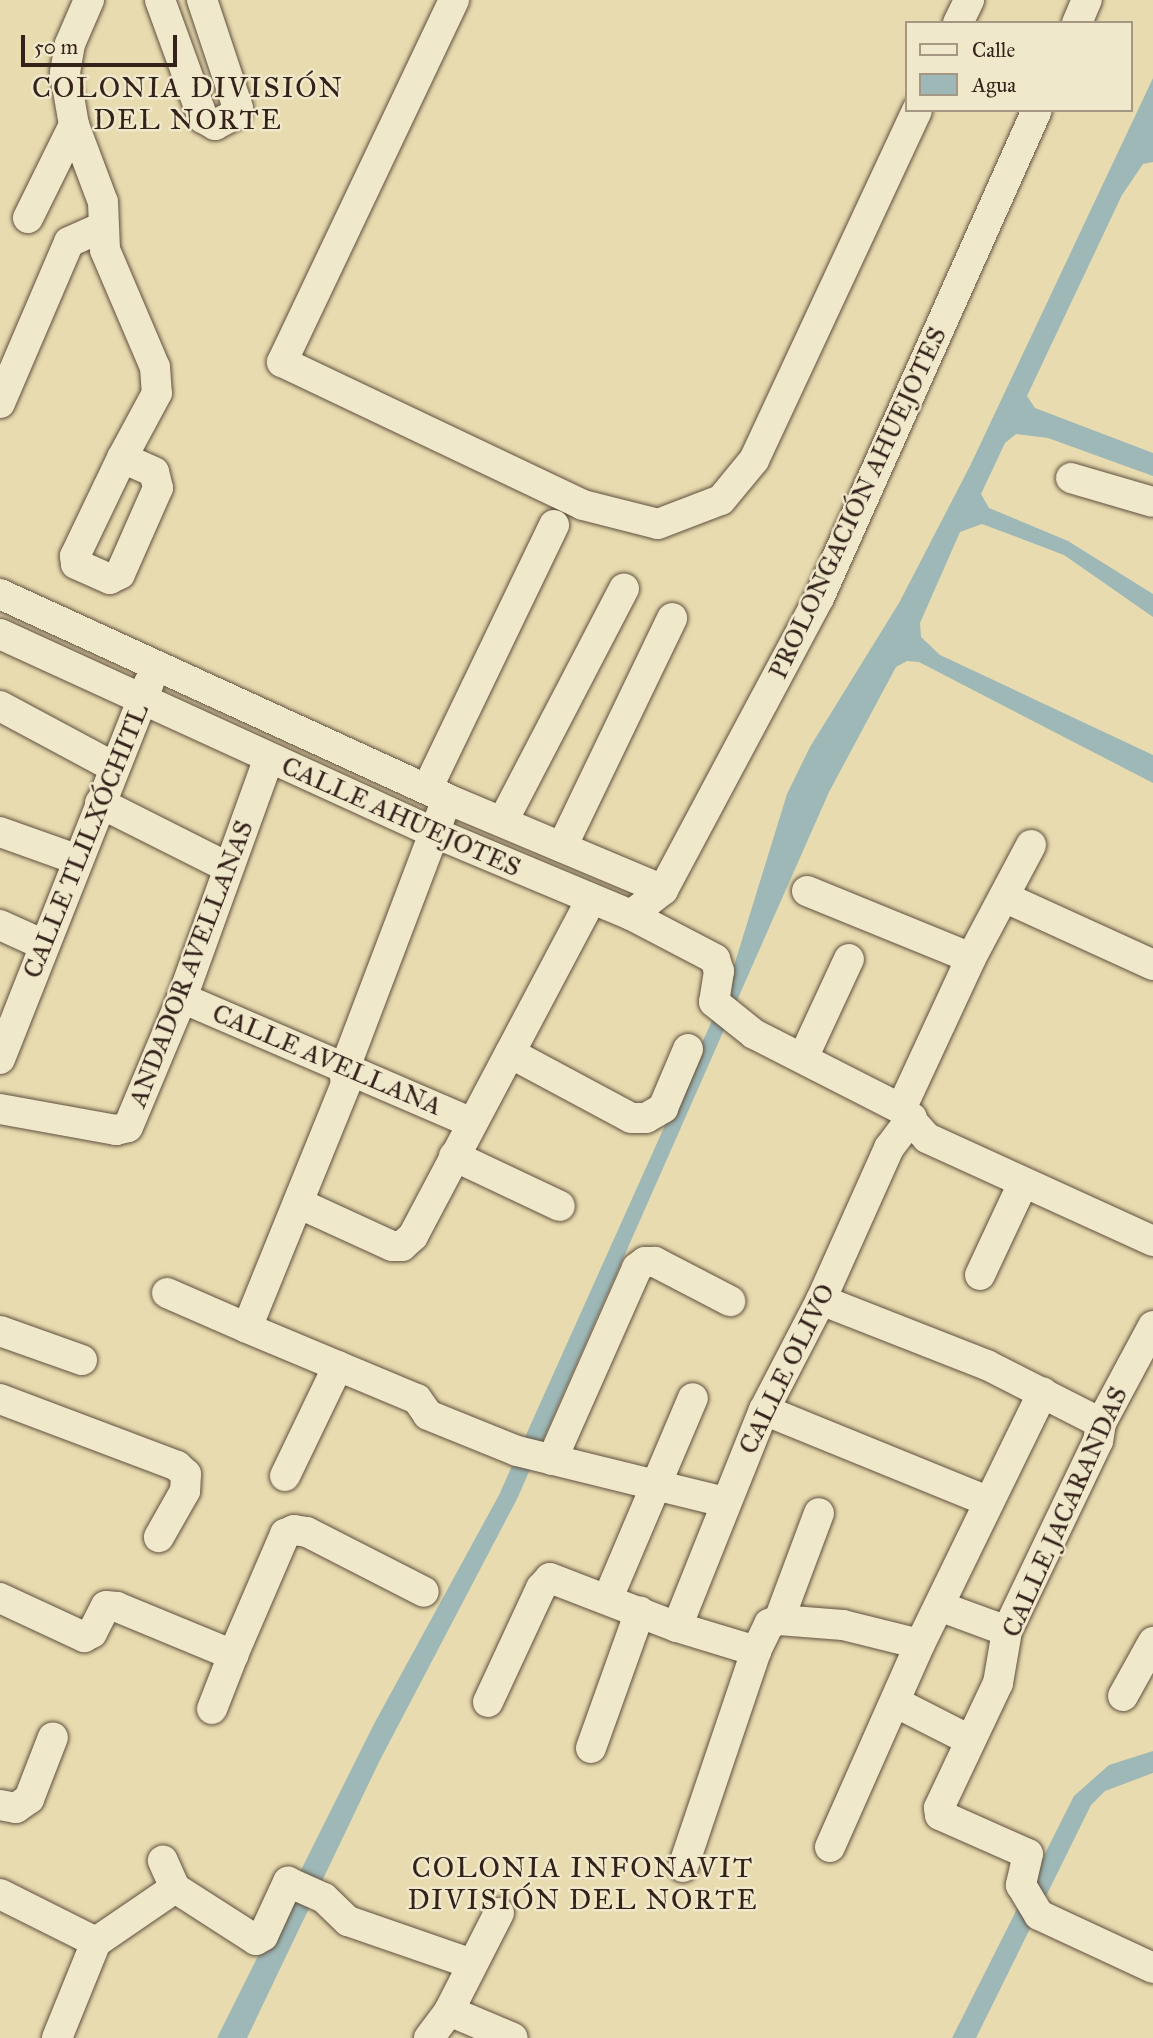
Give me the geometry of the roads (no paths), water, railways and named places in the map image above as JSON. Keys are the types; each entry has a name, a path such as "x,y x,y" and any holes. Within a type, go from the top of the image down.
{"street":[{"path":"89,0 65,61 74,125 103,202 105,250 155,367 157,393 122,458"},
{"path":"160,0 202,118 215,125 236,114 237,103 202,0"},
{"path":"454,0 282,362 583,505 658,524 721,500 754,460 916,112"},
{"path":"959,21 969,0"},
{"path":"1078,21 1087,0"},
{"name":"PROLONGACIÓN AHUEJOTES","path":"631,915 663,890 819,598 1036,112"},
{"path":"28,218 74,125"},
{"path":"0,403 69,242 103,227"},
{"path":"1071,478 1153,502"},
{"path":"247,1328 346,1084 344,1070 435,833 437,794 554,526"},
{"path":"503,821 624,589"},
{"name":"CALLE AHUEJOTES","path":"0,594 158,663 437,794 663,890"},
{"path":"562,847 672,618"},
{"name":"CALLE AHUEJOTES","path":"0,634 435,833 590,901 631,915 715,959 719,971 714,1002 754,1034 907,1114 927,1138 1153,1241"},
{"name":"CALLE TLILXÓCHITL","path":"0,1059 141,699 158,663"},
{"path":"0,705 114,767"},
{"name":"ANDADOR AVELLANAS","path":"0,1109 116,1130 128,1127 182,998 227,867 269,758"},
{"path":"100,803 227,867"},
{"path":"0,832 78,860"},
{"name":"CALLE OLIVO","path":"677,1627 764,1410 821,1300 907,1114 978,946 1031,845"},
{"path":"807,891 978,946"},
{"path":"1004,897 1153,965"},
{"path":"298,1203 391,1246 402,1246 413,1236 590,901"},
{"path":"0,925 44,945"},
{"path":"803,1058 849,958"},
{"name":"CALLE AVELLANA","path":"182,998 472,1123"},
{"path":"510,1053 631,1118 646,1118 663,1108 688,1049"},
{"path":"454,1156 560,1206"},
{"path":"981,1275 1023,1183"},
{"path":"537,1457 637,1268 645,1262 655,1262 730,1301"},
{"path":"167,1293 417,1399 428,1415 537,1457 658,1482 725,1502"},
{"path":"821,1300 1043,1392 1101,1423"},
{"name":"CALLE JACARANDAS","path":"1153,1326 1101,1423 1098,1441 1007,1631 998,1683 942,1797 940,1815 1022,1847 1028,1854 1021,1885 1039,1916 1153,1968"},
{"path":"0,1331 82,1360"},
{"path":"285,1476 338,1366"},
{"path":"831,1847 920,1644 987,1501 1043,1392"},
{"path":"607,1598 693,1398"},
{"path":"0,1399 177,1466 186,1474 185,1491 159,1536"},
{"path":"764,1410 987,1501"},
{"path":"779,1620 819,1513"},
{"path":"212,1709 285,1534 294,1530 307,1532 424,1592"},
{"path":"488,1702 541,1588 550,1578 677,1627 756,1651"},
{"path":"0,1598 84,1637 92,1633 106,1606 117,1607 233,1655"},
{"path":"939,1606 1007,1631"},
{"path":"591,1748 640,1611"},
{"path":"682,1867 756,1651 769,1624 779,1620 844,1625 920,1644"},
{"path":"1123,1696 1153,1642"},
{"path":"895,1702 970,1741"},
{"path":"0,1805 16,1808 29,1799 53,1737"},
{"path":"163,1861 175,1888 256,1940 264,1936 288,1882 324,1898 348,1921 472,1964"},
{"path":"57,2038 96,1942 175,1888"},
{"path":"0,1894 96,1942"},
{"path":"429,2038 449,2011 499,1913"},
{"path":"449,2011 500,2036"}],"water":[{"path":"1153,78 1153,162 1143,164 1122,195 1027,396 1035,408 1153,453 1153,476 1048,438 1016,434 1005,443 981,494 989,508 1068,541 1153,594 1153,617 1064,555 982,524 960,532 920,623 921,637 940,655 1153,755 1153,783 919,662 907,661 896,667 829,792 517,1499 379,1762 247,2038 217,2038 374,1724 499,1495 728,985 787,794 810,747 899,603 970,466"},
{"path":"1153,1751 1153,1773 1105,1791 1091,1805 976,2038 952,2038 1074,1796 1109,1765"}],"district":[{"name":"COLONIA DIVISIÓN DEL NORTE","path":"188,104"},
{"name":"COLONIA INFONAVIT DIVISIÓN DEL NORTE","path":"583,1884"}]}
